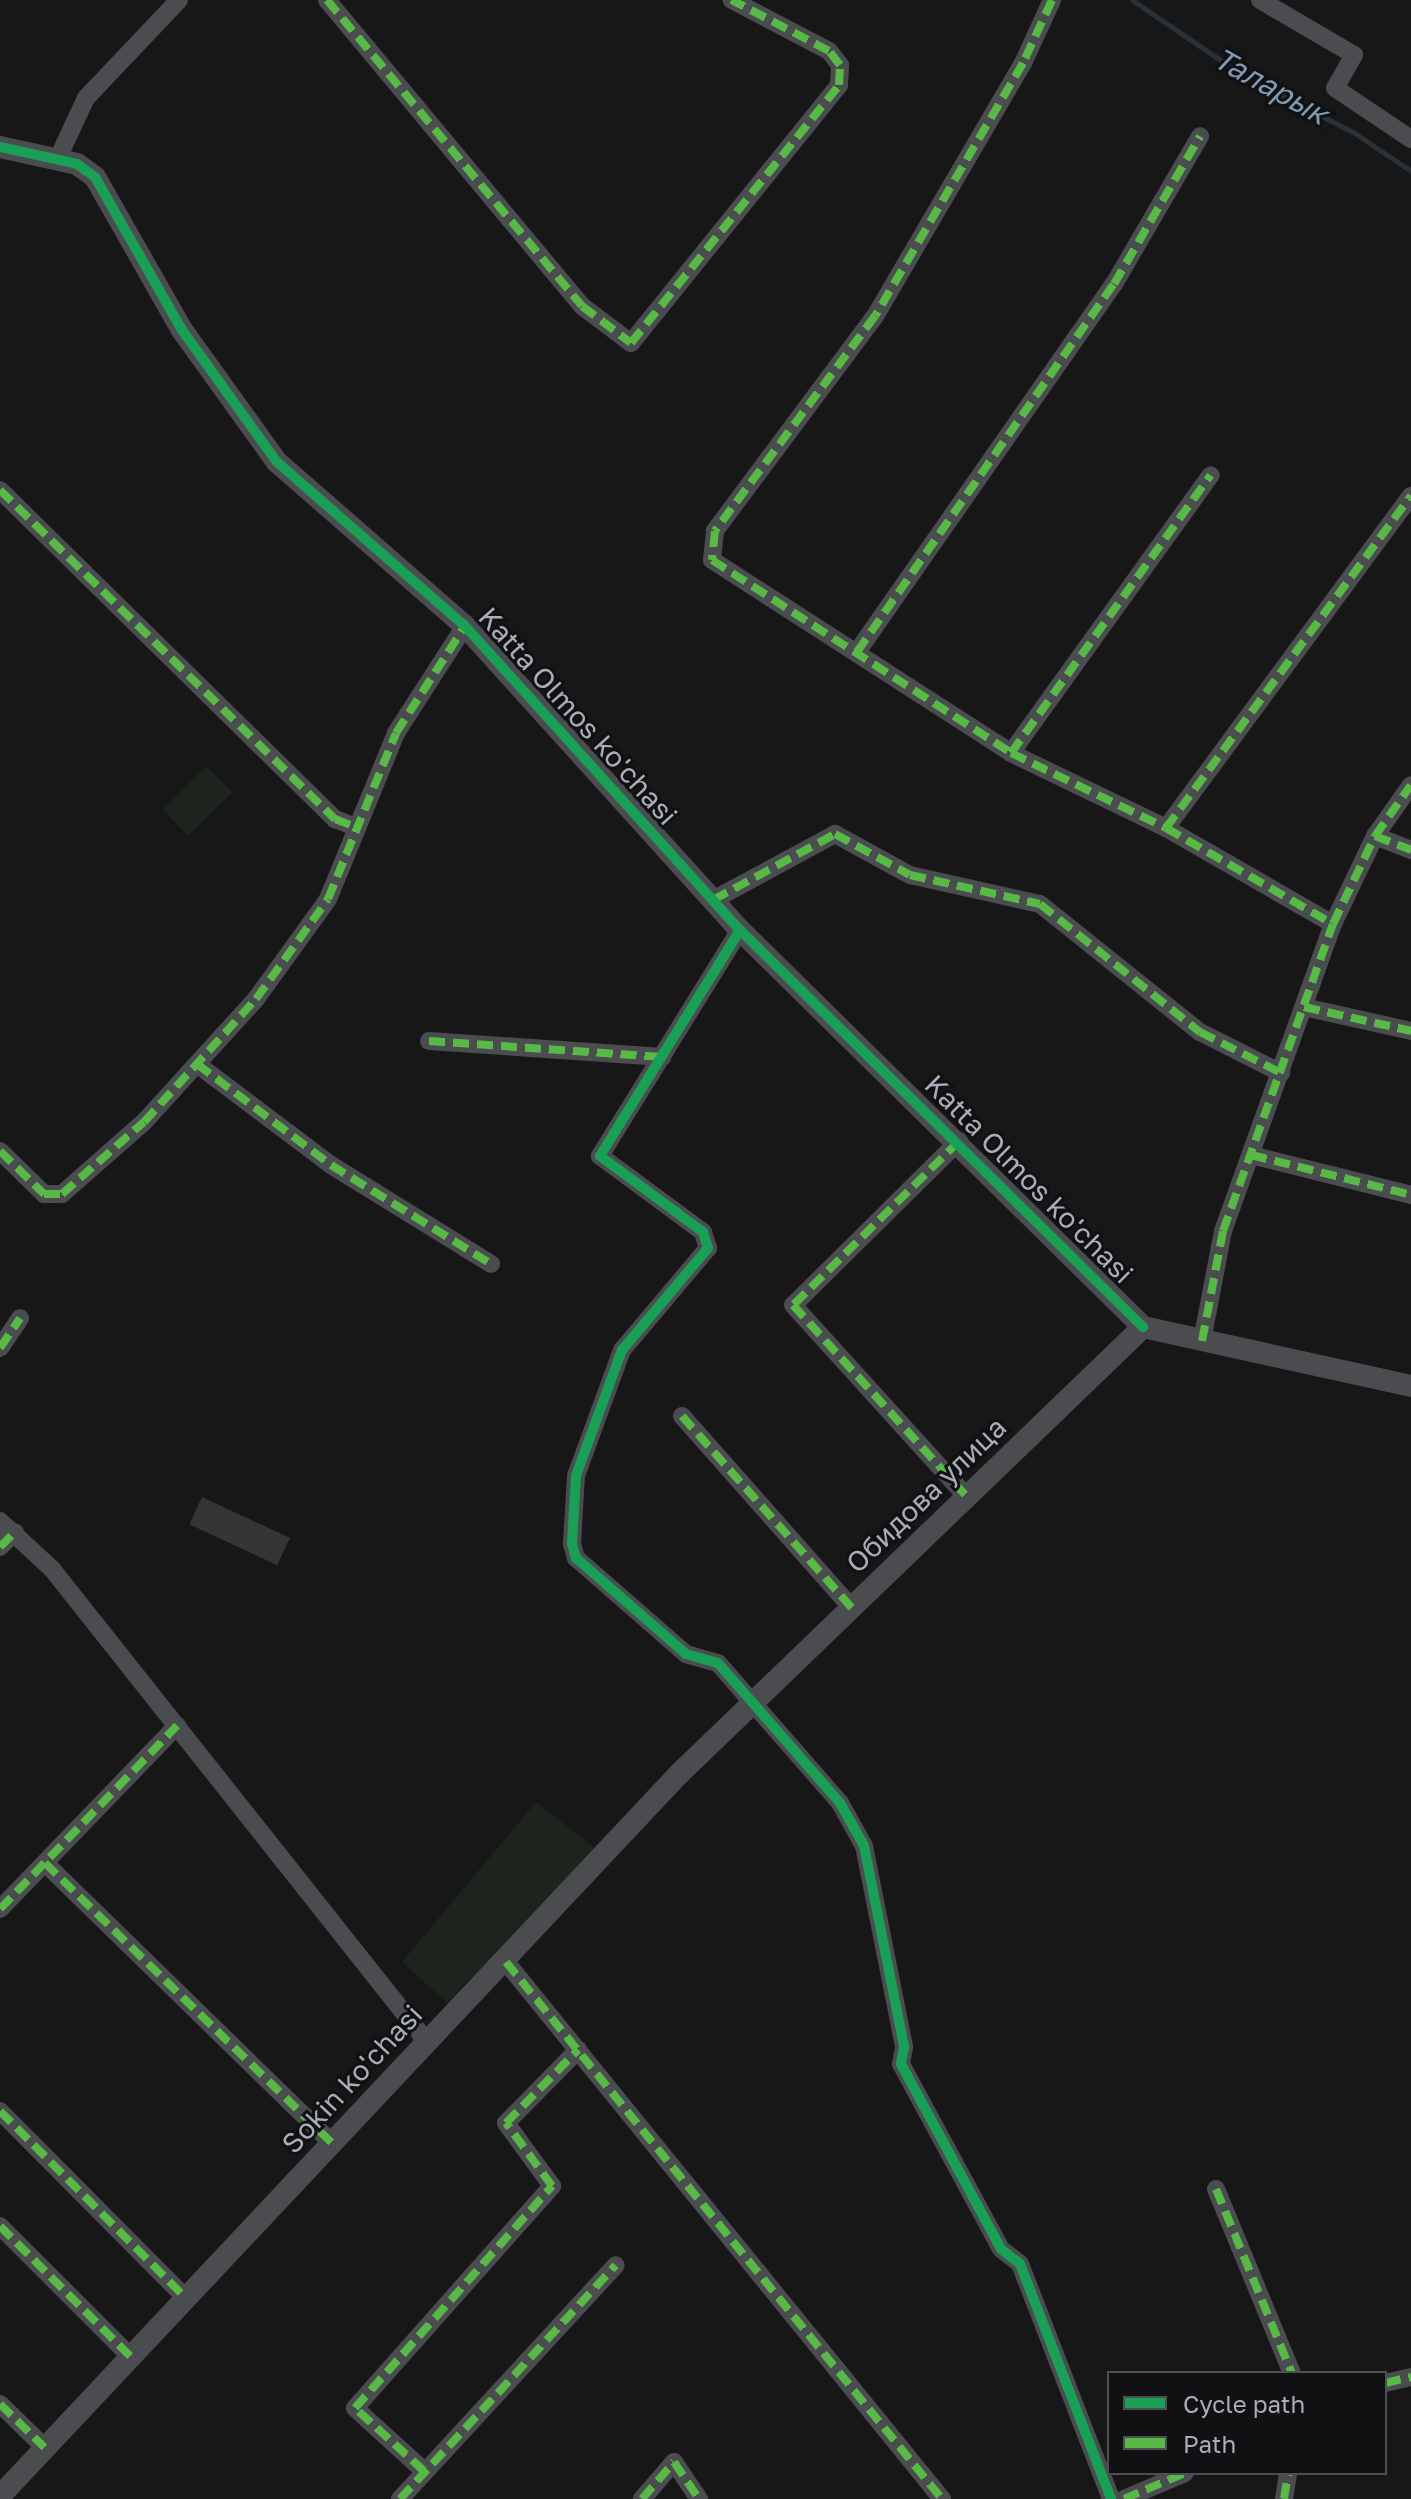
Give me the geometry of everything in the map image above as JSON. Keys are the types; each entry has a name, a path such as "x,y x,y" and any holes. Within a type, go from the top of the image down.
{"street":[{"path":"58,158 86,98 179,0"},
{"path":"327,0 582,306 631,343 839,85 840,65 829,51 732,0"},
{"path":"1052,0 1023,63 875,316 715,531 712,560 1011,753 1166,828 1333,924"},
{"path":"1260,0 1354,55 1335,88 1411,139"},
{"path":"857,652 1114,284 1200,136"},
{"name":"Katta Olmos ko'chasi","path":"0,147 58,158 95,177 174,318 277,462 465,626 740,930 959,1141 1143,1327"},
{"path":"1011,753 1211,475"},
{"path":"0,490 335,819 356,827"},
{"path":"1166,828 1411,496"},
{"path":"0,1151 44,1194 62,1194 144,1122 256,999 328,899 396,733 465,626"},
{"path":"1202,1341 1223,1231 1333,924 1375,836 1411,785"},
{"path":"713,900 835,834 910,875 1040,904 1200,1032 1281,1073"},
{"path":"1375,836 1411,850"},
{"path":"740,930 600,1156 703,1232 708,1248 622,1350 576,1476 572,1544 576,1558 686,1654 718,1663 749,1704 840,1803 864,1846 904,2047 901,2064 1001,2249 1020,2264 1111,2499"},
{"path":"1304,1007 1411,1031"},
{"path":"429,1041 662,1057"},
{"path":"197,1064 331,1165 491,1264"},
{"path":"959,1141 793,1305 967,1497"},
{"path":"1251,1155 1411,1195"},
{"path":"0,1348 20,1318"},
{"path":"1143,1327 1411,1386"},
{"name":"Обидова улица","path":"749,1704 1143,1327"},
{"path":"682,1416 852,1608"},
{"path":"0,1547 8,1526 177,1726 427,2042"},
{"name":"Sokin ko'chasi","path":"0,2496 184,2296 749,1704"},
{"path":"0,1909 177,1726"},
{"path":"45,1863 332,2143"},
{"path":"506,1962 942,2499"},
{"path":"424,2471 355,2408 552,2186 506,2123 578,2050"},
{"path":"0,2111 184,2296"},
{"path":"1216,2189 1291,2371"},
{"path":"0,2226 130,2356"},
{"path":"400,2499 616,2265"},
{"path":"1387,2383 1411,2377"},
{"path":"0,2404 44,2447"},
{"path":"642,2499 674,2462 699,2499"},
{"path":"1124,2499 1180,2475"},
{"path":"1284,2499 1288,2475"}],"shaded area":[{"path":"207,766 233,793 188,836 162,809"},
{"path":"536,1802 595,1848 447,2003 402,1962"}],"building":[{"path":"202,1497 290,1538 277,1565 189,1524"}],"waterway":[{"name":"Таларык","path":"1132,0 1244,76 1353,132 1411,171"}],"marked path":[{"path":"327,0 582,306 631,343 839,85 840,65 829,51 732,0"},
{"path":"1052,0 1023,63 875,316 715,531 712,560 1011,753 1166,828 1333,924"},
{"path":"857,652 1114,284 1200,136"},
{"path":"1011,753 1211,475"},
{"path":"0,490 335,819 356,827"},
{"path":"1166,828 1411,496"},
{"path":"0,1151 44,1194 62,1194 144,1122 256,999 328,899 396,733 465,626"},
{"path":"1202,1341 1223,1231 1333,924 1375,836 1411,785"},
{"path":"713,900 835,834 910,875 1040,904 1200,1032 1281,1073"},
{"path":"1375,836 1411,850"},
{"path":"1304,1007 1411,1031"},
{"path":"429,1041 662,1057"},
{"path":"197,1064 331,1165 491,1264"},
{"path":"959,1141 793,1305 967,1497"},
{"path":"1251,1155 1411,1195"},
{"path":"0,1348 20,1318"},
{"path":"682,1416 852,1608"},
{"path":"0,1547 15,1532"},
{"path":"0,1909 177,1726"},
{"path":"45,1863 332,2143"},
{"path":"506,1962 942,2499"},
{"path":"424,2471 355,2408 552,2186 506,2123 578,2050"},
{"path":"0,2111 184,2296"},
{"path":"1216,2189 1291,2371"},
{"path":"0,2226 130,2356"},
{"path":"400,2499 616,2265"},
{"path":"1387,2383 1411,2377"},
{"path":"0,2404 44,2447"},
{"path":"642,2499 674,2462 699,2499"},
{"path":"1124,2499 1180,2475"},
{"path":"1284,2499 1288,2475"}],"cycle path":[{"path":"0,147 77,164 95,177 182,330 277,462 465,626 740,930 1143,1327"},
{"path":"740,930 600,1156 703,1232 708,1248 622,1350 576,1476 572,1544 576,1558 686,1654 718,1663 840,1803 864,1846 904,2047 901,2064 1001,2249 1020,2264 1111,2499"}]}
